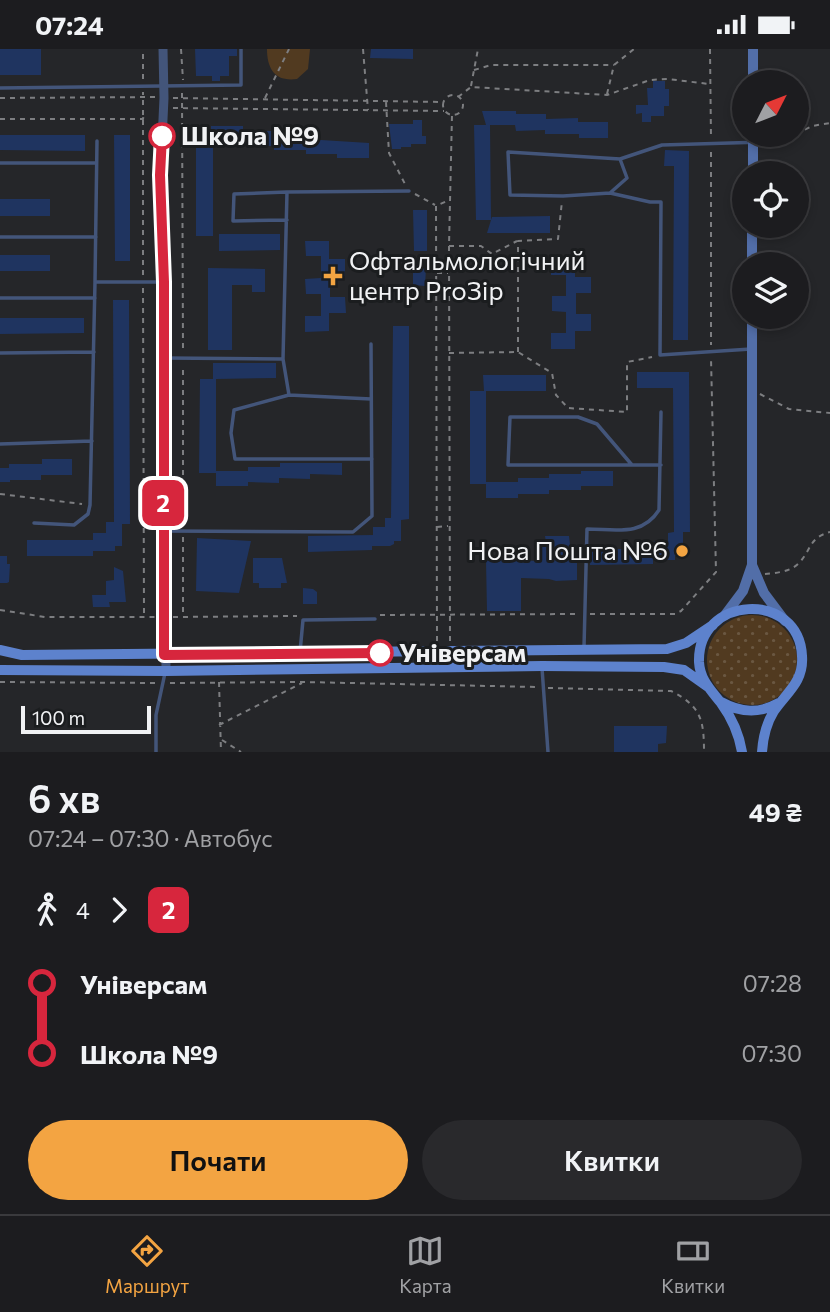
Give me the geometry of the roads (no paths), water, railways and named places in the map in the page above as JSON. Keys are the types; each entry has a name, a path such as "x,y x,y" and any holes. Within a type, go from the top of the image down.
{"main road":[{"path":"753,49 753,70"},
{"path":"725,615 743,591 752,565 752,329"},
{"path":"752,565 764,593 800,644 802,669 791,692 768,722 762,752"},
{"path":"0,650 22,655 164,655 667,649 687,643 736,610 758,608 779,616 788,624"},
{"path":"708,687 699,662 705,636 712,625"},
{"path":"0,670 166,671 542,666 674,668 694,676 720,701 737,730 742,752"},
{"path":"720,701 744,711 757,711 781,702"}],"street":[{"path":"163,49 164,98 160,175 164,282 163,530 166,671"}],"lane":[{"path":"0,88 143,87 164,98 183,87 241,85 242,49"},
{"path":"34,523 74,524 88,514 90,505 97,141"},
{"path":"732,142 662,145 620,159 509,152 510,195 610,193 661,202 660,355 752,349"},
{"path":"610,193 627,178 620,159"},
{"path":"0,163 96,163"},
{"path":"287,220 233,221 234,194 409,191"},
{"path":"287,192 283,359 289,395"},
{"path":"0,237 96,237"},
{"path":"95,282 164,282"},
{"path":"0,298 95,298"},
{"path":"163,530 353,531 372,516 371,344"},
{"path":"0,353 94,352"},
{"path":"163,358 183,356 283,359"},
{"path":"371,399 289,395 234,410 231,433 235,459 372,460"},
{"path":"584,649 587,529 640,529 653,520 659,510 661,412"},
{"path":"632,465 597,425 578,417 510,417 508,465 632,465 661,465"},
{"path":"0,444 92,441"},
{"path":"300,654 303,620 375,619"},
{"path":"542,666 548,752"},
{"path":"156,752 156,715 166,671"}],"place":[{"name":"Школа №9","path":"162,136"},
{"name":"Офтальмологічний центр ProЗір","path":"333,276"},
{"name":"Нова Пошта №6","path":"682,551"},
{"name":"Універсам","path":"380,653"}]}
